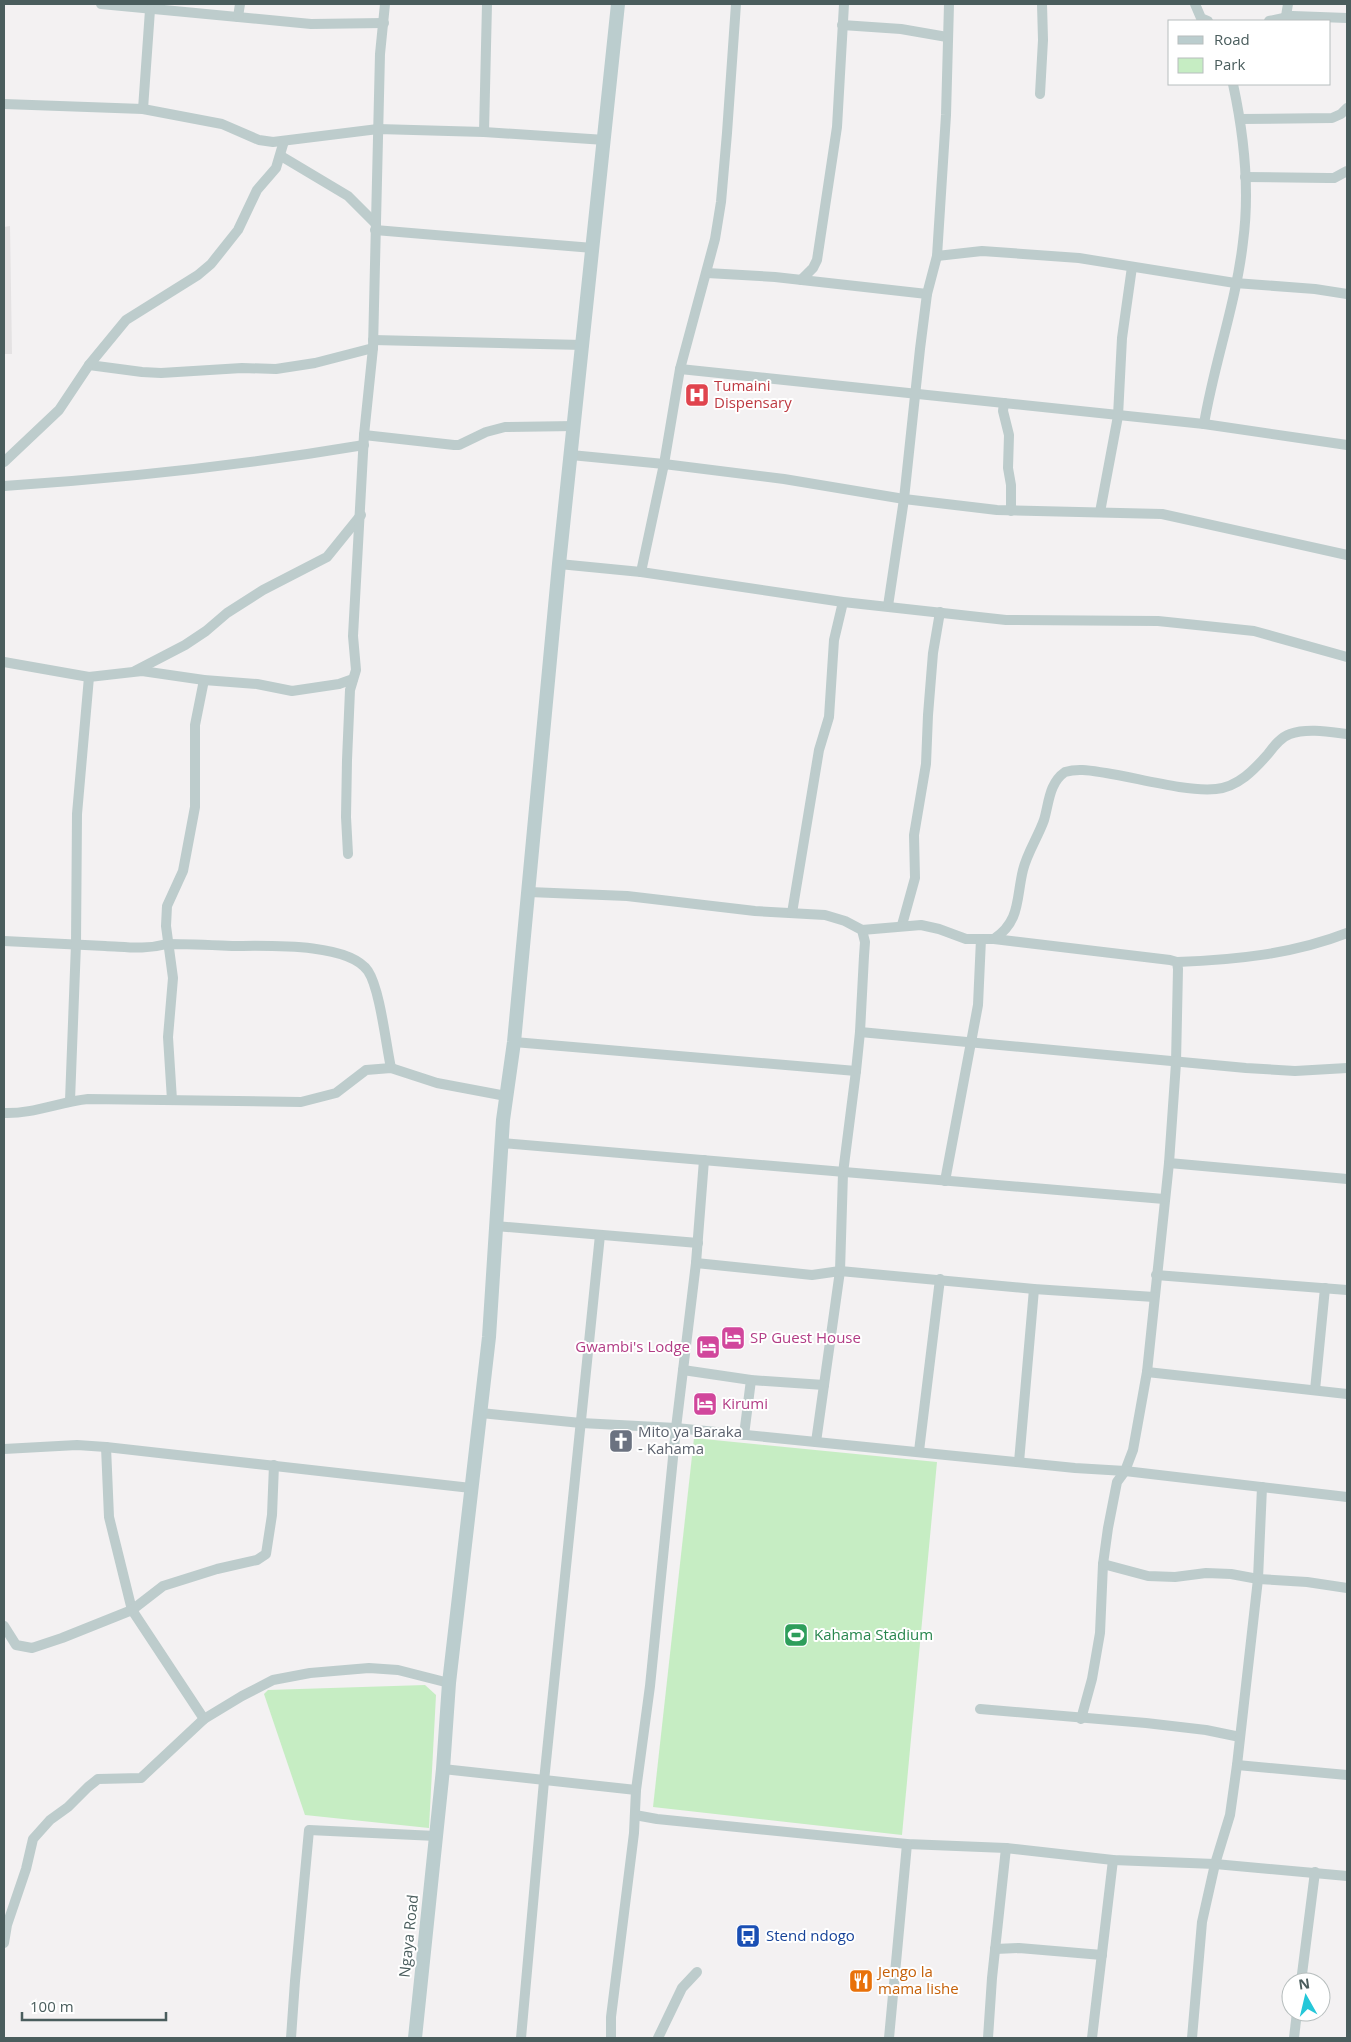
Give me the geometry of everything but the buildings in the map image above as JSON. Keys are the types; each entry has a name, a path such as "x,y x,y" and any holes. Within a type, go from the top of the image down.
{"street":[{"path":"101,4 311,24 384,23"},
{"path":"238,17 240,4"},
{"path":"348,854 346,779 350,690 356,670 353,636 364,440 373,344 380,54 386,4"},
{"path":"484,132 487,4"},
{"name":"Ngaya Road","path":"415,2038 443,1769 449,1683 488,1337 501,1143 514,1042 559,564 618,4"},
{"path":"641,572 664,464 680,368 707,273 721,202 736,4"},
{"path":"801,280 813,268 817,260 831,176 837,127 844,4"},
{"path":"888,606 904,498 920,348 928,294 938,256 946,115 949,4"},
{"path":"1040,94 1043,40 1042,4"},
{"path":"1195,4 1201,18 1206,20"},
{"path":"1286,16 1288,4"},
{"path":"143,108 150,10"},
{"path":"1272,20 1286,16 1347,18"},
{"path":"842,25 900,29 947,37"},
{"path":"1204,424 1212,379 1243,243 1246,197 1245,178 1241,119 1233,85"},
{"path":"4,104 143,108 222,124 259,140 273,142 378,129 484,132 604,140"},
{"path":"1241,119 1332,118 1341,114 1347,108"},
{"path":"4,462 59,410 88,365 126,320 198,275 211,264 238,230 254,194 276,168 284,141"},
{"path":"281,156 348,196 375,227 593,248"},
{"path":"1245,178 1334,178 1347,171"},
{"path":"938,256 982,251 1079,258 1235,283 1315,289 1347,294"},
{"path":"1100,512 1118,416 1122,338 1132,267"},
{"path":"707,273 801,280 928,294"},
{"path":"88,365 161,373 276,368 315,362 373,344 583,345"},
{"path":"680,368 1204,424 1347,445"},
{"path":"1004,403 1003,411 1009,435 1008,468 1011,485 1011,511"},
{"path":"4,486 152,474 260,462 364,440 459,445 492,430 505,427 575,426"},
{"path":"571,455 664,464 1011,511 1141,513 1178,516 1347,555"},
{"path":"134,671 185,645 206,631 227,613 263,590 326,556 361,515"},
{"path":"559,564 641,572 843,602 1006,620 1158,621 1254,630 1347,657"},
{"path":"792,913 819,750 829,717 834,640 843,602"},
{"path":"902,925 915,878 914,835 926,764 932,670 940,612"},
{"path":"4,662 89,677 134,671 204,680 251,683 299,691 339,684 353,679"},
{"path":"70,1101 76,944 77,814 89,677"},
{"path":"172,1100 168,1037 173,978 167,944 167,906 183,871 195,807 195,725 204,680"},
{"path":"994,939 1004,932 1013,920 1023,871 1044,820 1053,784 1065,772 1083,769 1158,783 1214,789 1228,787 1242,780 1260,764 1282,738 1289,734 1296,732 1347,734"},
{"path":"529,892 627,896 825,916 845,921 862,930 902,925 921,925 939,929 959,938 994,939 1177,962 1274,954 1304,948 1347,933"},
{"path":"816,1442 840,1271 843,1172 860,1032 865,942 862,930"},
{"path":"945,1181 978,1005 981,939"},
{"path":"4,941 144,949 167,944 276,945 335,953 354,959 368,970 376,992 391,1068"},
{"path":"1081,1719 1092,1679 1100,1633 1103,1564 1117,1482 1125,1471 1133,1450 1147,1372 1176,1062 1177,962"},
{"path":"860,1032 1176,1062 1294,1071 1347,1068"},
{"path":"514,1042 856,1071"},
{"path":"4,1113 35,1111 70,1101 88,1099 301,1102 336,1093 366,1070 391,1068 437,1083 506,1096"},
{"path":"501,1143 1164,1199"},
{"path":"611,2038 611,2017 624,1926 636,1790 650,1686 676,1428 696,1264 704,1160"},
{"path":"1168,1163 1347,1179"},
{"path":"495,1226 698,1243"},
{"path":"521,2038 544,1781 581,1423 586,1356 600,1235"},
{"path":"696,1264 812,1275 840,1271 1034,1289 1154,1297"},
{"path":"1156,1275 1347,1290"},
{"path":"919,1451 940,1279"},
{"path":"1315,1390 1325,1288"},
{"path":"1019,1462 1034,1289"},
{"path":"683,1370 751,1380 824,1385"},
{"path":"1147,1372 1347,1394"},
{"path":"744,1435 751,1380"},
{"path":"480,1413 581,1423 676,1428 919,1451 1125,1471 1347,1496"},
{"path":"4,1449 77,1445 106,1447 274,1464 471,1488"},
{"path":"106,1447 109,1516 132,1610 204,1719"},
{"path":"4,1626 16,1645 32,1648 132,1610 163,1586 218,1569 257,1560 266,1554 272,1515 274,1464"},
{"path":"1192,2038 1202,1922 1215,1864 1230,1816 1237,1765 1258,1579 1262,1487"},
{"path":"1103,1564 1148,1576 1175,1578 1206,1573 1231,1574 1258,1579 1307,1582 1347,1588"},
{"path":"4,1943 6,1925 26,1869 33,1839 50,1820 68,1807 98,1779 136,1779 145,1776 204,1719 273,1680 310,1673 369,1668 398,1670 449,1683"},
{"path":"980,1709 1196,1728 1240,1736"},
{"path":"1237,1765 1347,1775"},
{"path":"443,1769 636,1790"},
{"path":"635,1815 657,1819 907,1844 1006,1848 1113,1860 1215,1864 1347,1876"},
{"path":"291,2038 294,1980 309,1830 436,1836"},
{"path":"889,2038 907,1844"},
{"path":"988,2038 995,1948 1006,1848"},
{"path":"1092,2038 1113,1860"},
{"path":"1302,1972 1315,1872"},
{"path":"995,1948 1102,1955"},
{"path":"658,2038 682,1988 697,1972"},
{"path":"1294,2038 1296,2022"}],"shaded area":[{"path":"10,226 12,354 4,354 4,227"}],"green space":[{"name":"Kahama Stadium","path":"694,1438 937,1462 902,1835 653,1807"},
{"path":"425,1685 436,1695 429,1828 305,1815 264,1694 268,1690"}],"place":[{"name":"Tumaini Dispensary","path":"697,395"},
{"name":"SP Guest House","path":"733,1338"},
{"name":"Gwambi's Lodge","path":"708,1347"},
{"name":"Kirumi","path":"705,1404"},
{"name":"Mito ya Baraka - Kahama","path":"621,1441"},
{"name":"Kahama Stadium","path":"796,1635"},
{"name":"Stend ndogo","path":"748,1936"},
{"name":"Jengo la mama lishe","path":"861,1981"}]}
